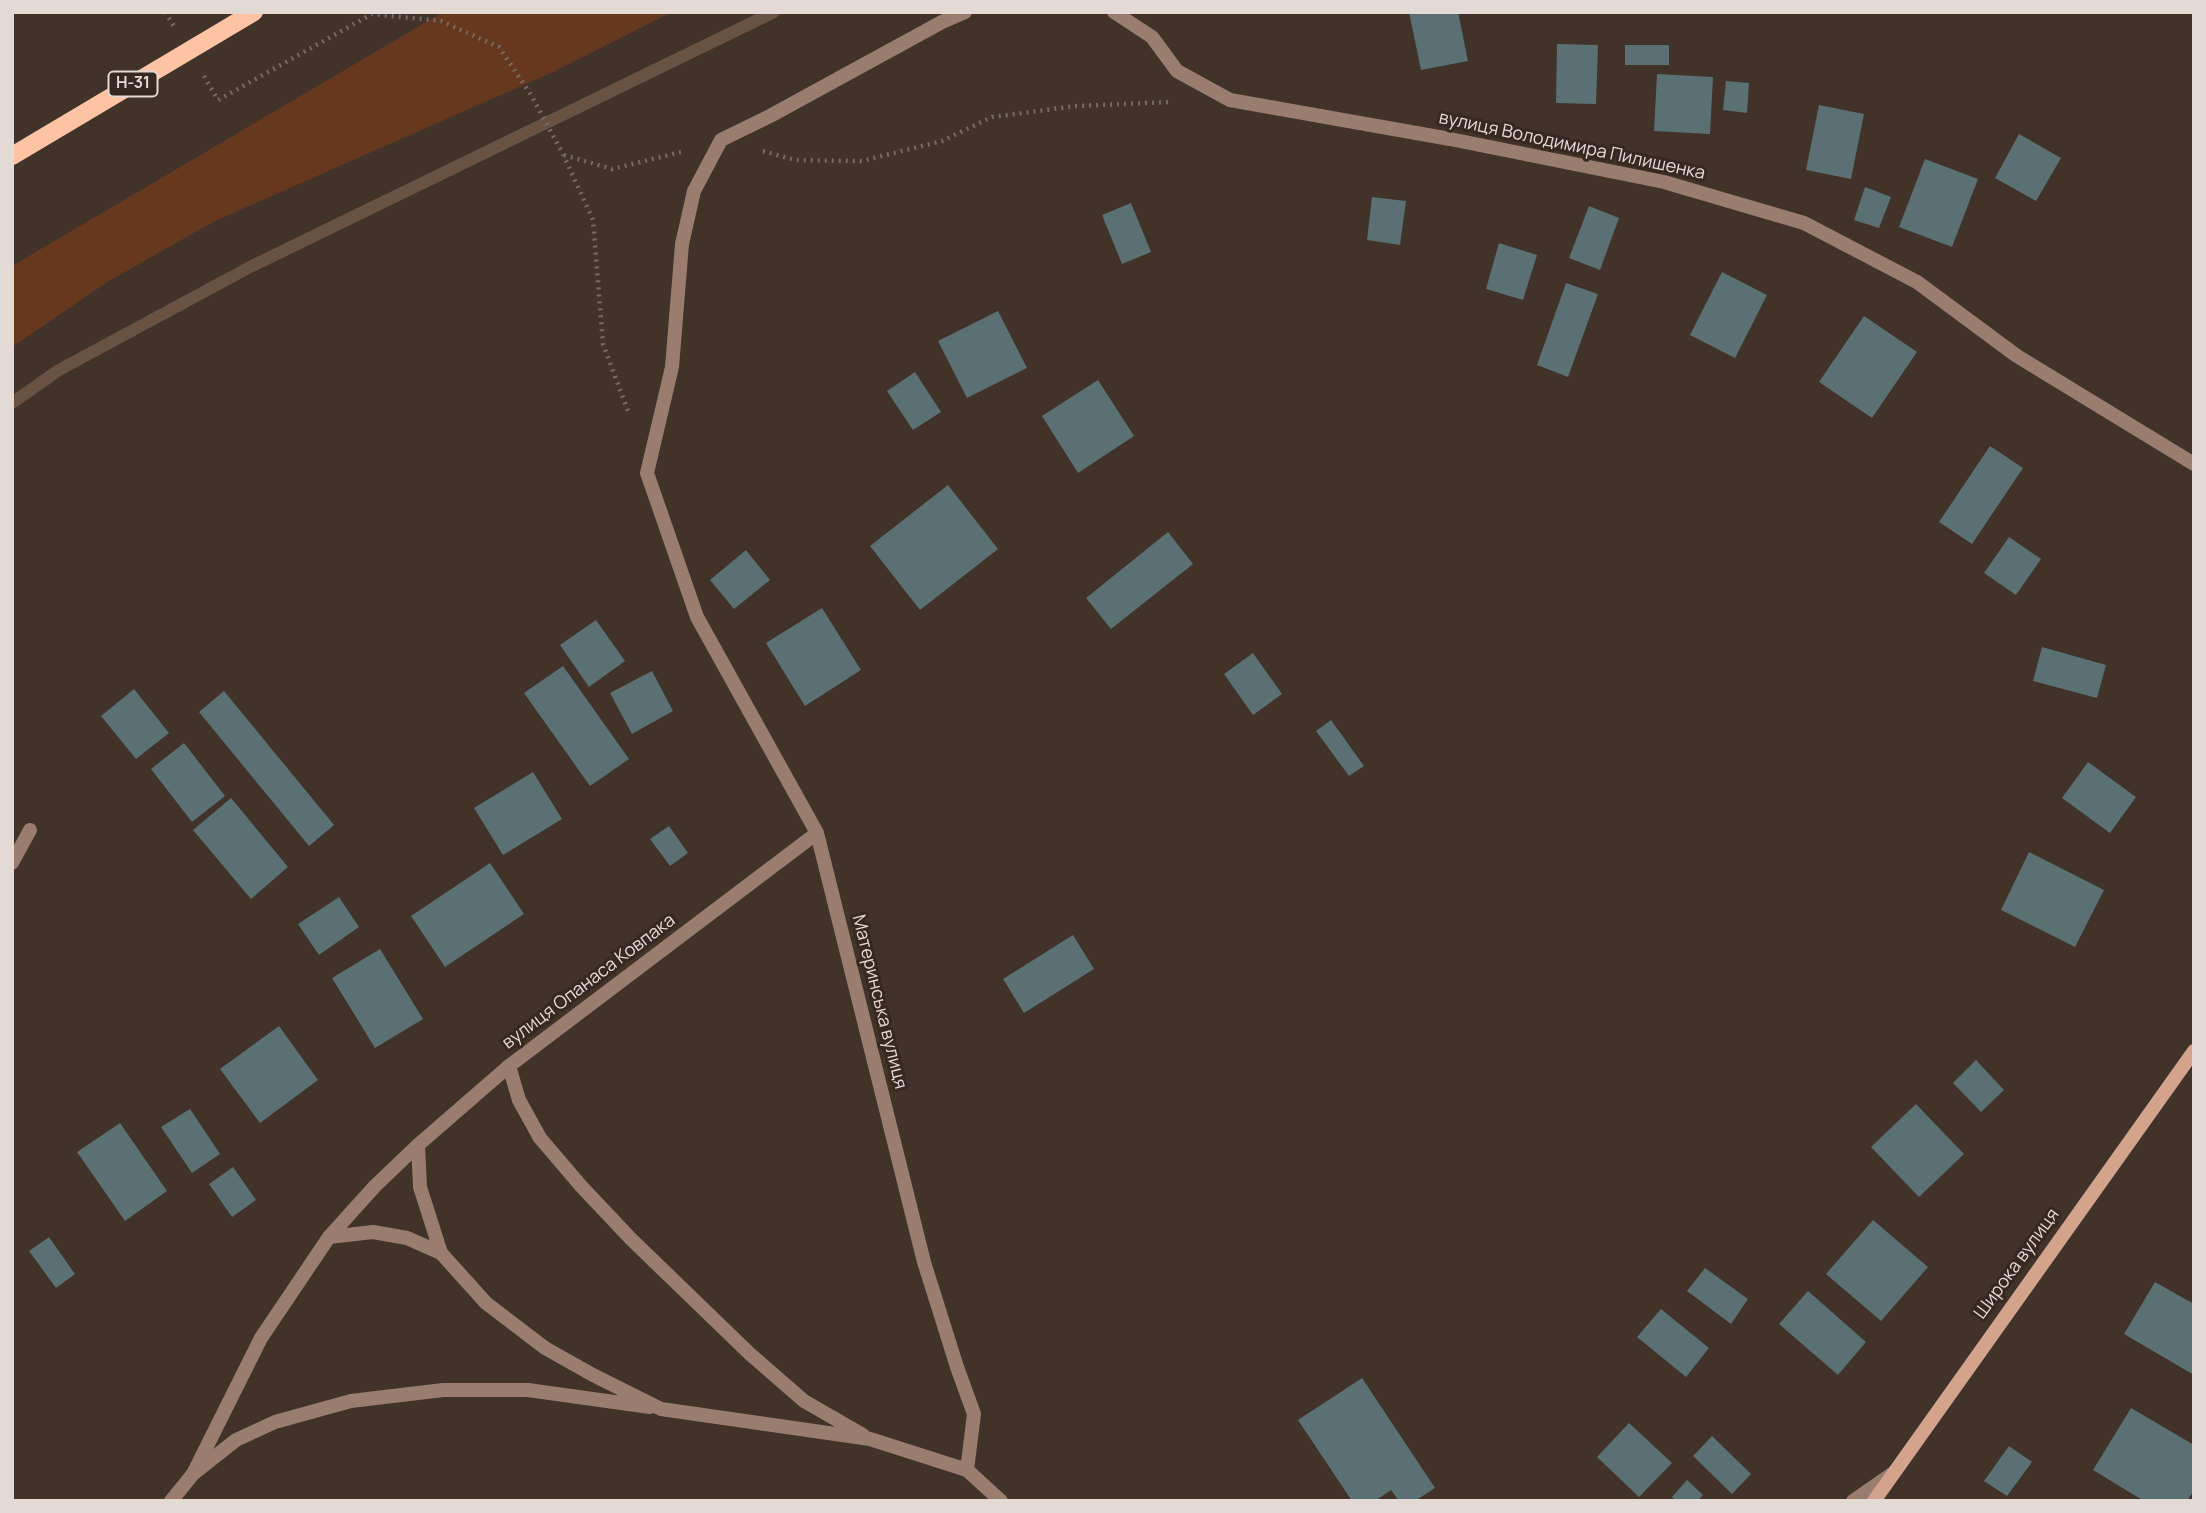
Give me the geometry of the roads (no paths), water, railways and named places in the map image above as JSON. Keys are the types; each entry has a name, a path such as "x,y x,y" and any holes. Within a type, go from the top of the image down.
{"main road":[{"name":"Н-31","path":"12,156 254,12"},
{"name":"Широка вулиця","path":"1874,1501 2194,1051"}],"street":[{"path":"817,833 697,617 647,473 672,367 682,244 694,191 721,140 770,117 965,12"},
{"name":"вулиця Володимира Пилишенка","path":"1114,12 1152,37 1177,71 1230,100 1450,139 1664,182 1804,223 1917,282 2017,356 2194,464"},
{"path":"12,863 30,830"},
{"name":"вулиця Опанаса Ковпака","path":"171,1501 193,1475 261,1338 329,1237 375,1186 509,1066 817,833"},
{"name":"Материнська вулиця","path":"817,833 924,1262 974,1414 967,1470"},
{"path":"509,1066 519,1100 540,1138 631,1239 750,1354 804,1401 870,1439"},
{"path":"418,1145 420,1186 441,1253"},
{"path":"329,1237 373,1232 407,1238 441,1253 486,1303 545,1348 661,1409"},
{"path":"193,1475 236,1440 275,1422 351,1401 443,1390 527,1390 870,1439 967,1470 1001,1501"},
{"path":"1853,1501 1895,1472"}],"waterway":[{"path":"12,403 59,370 250,267 774,12"}]}
